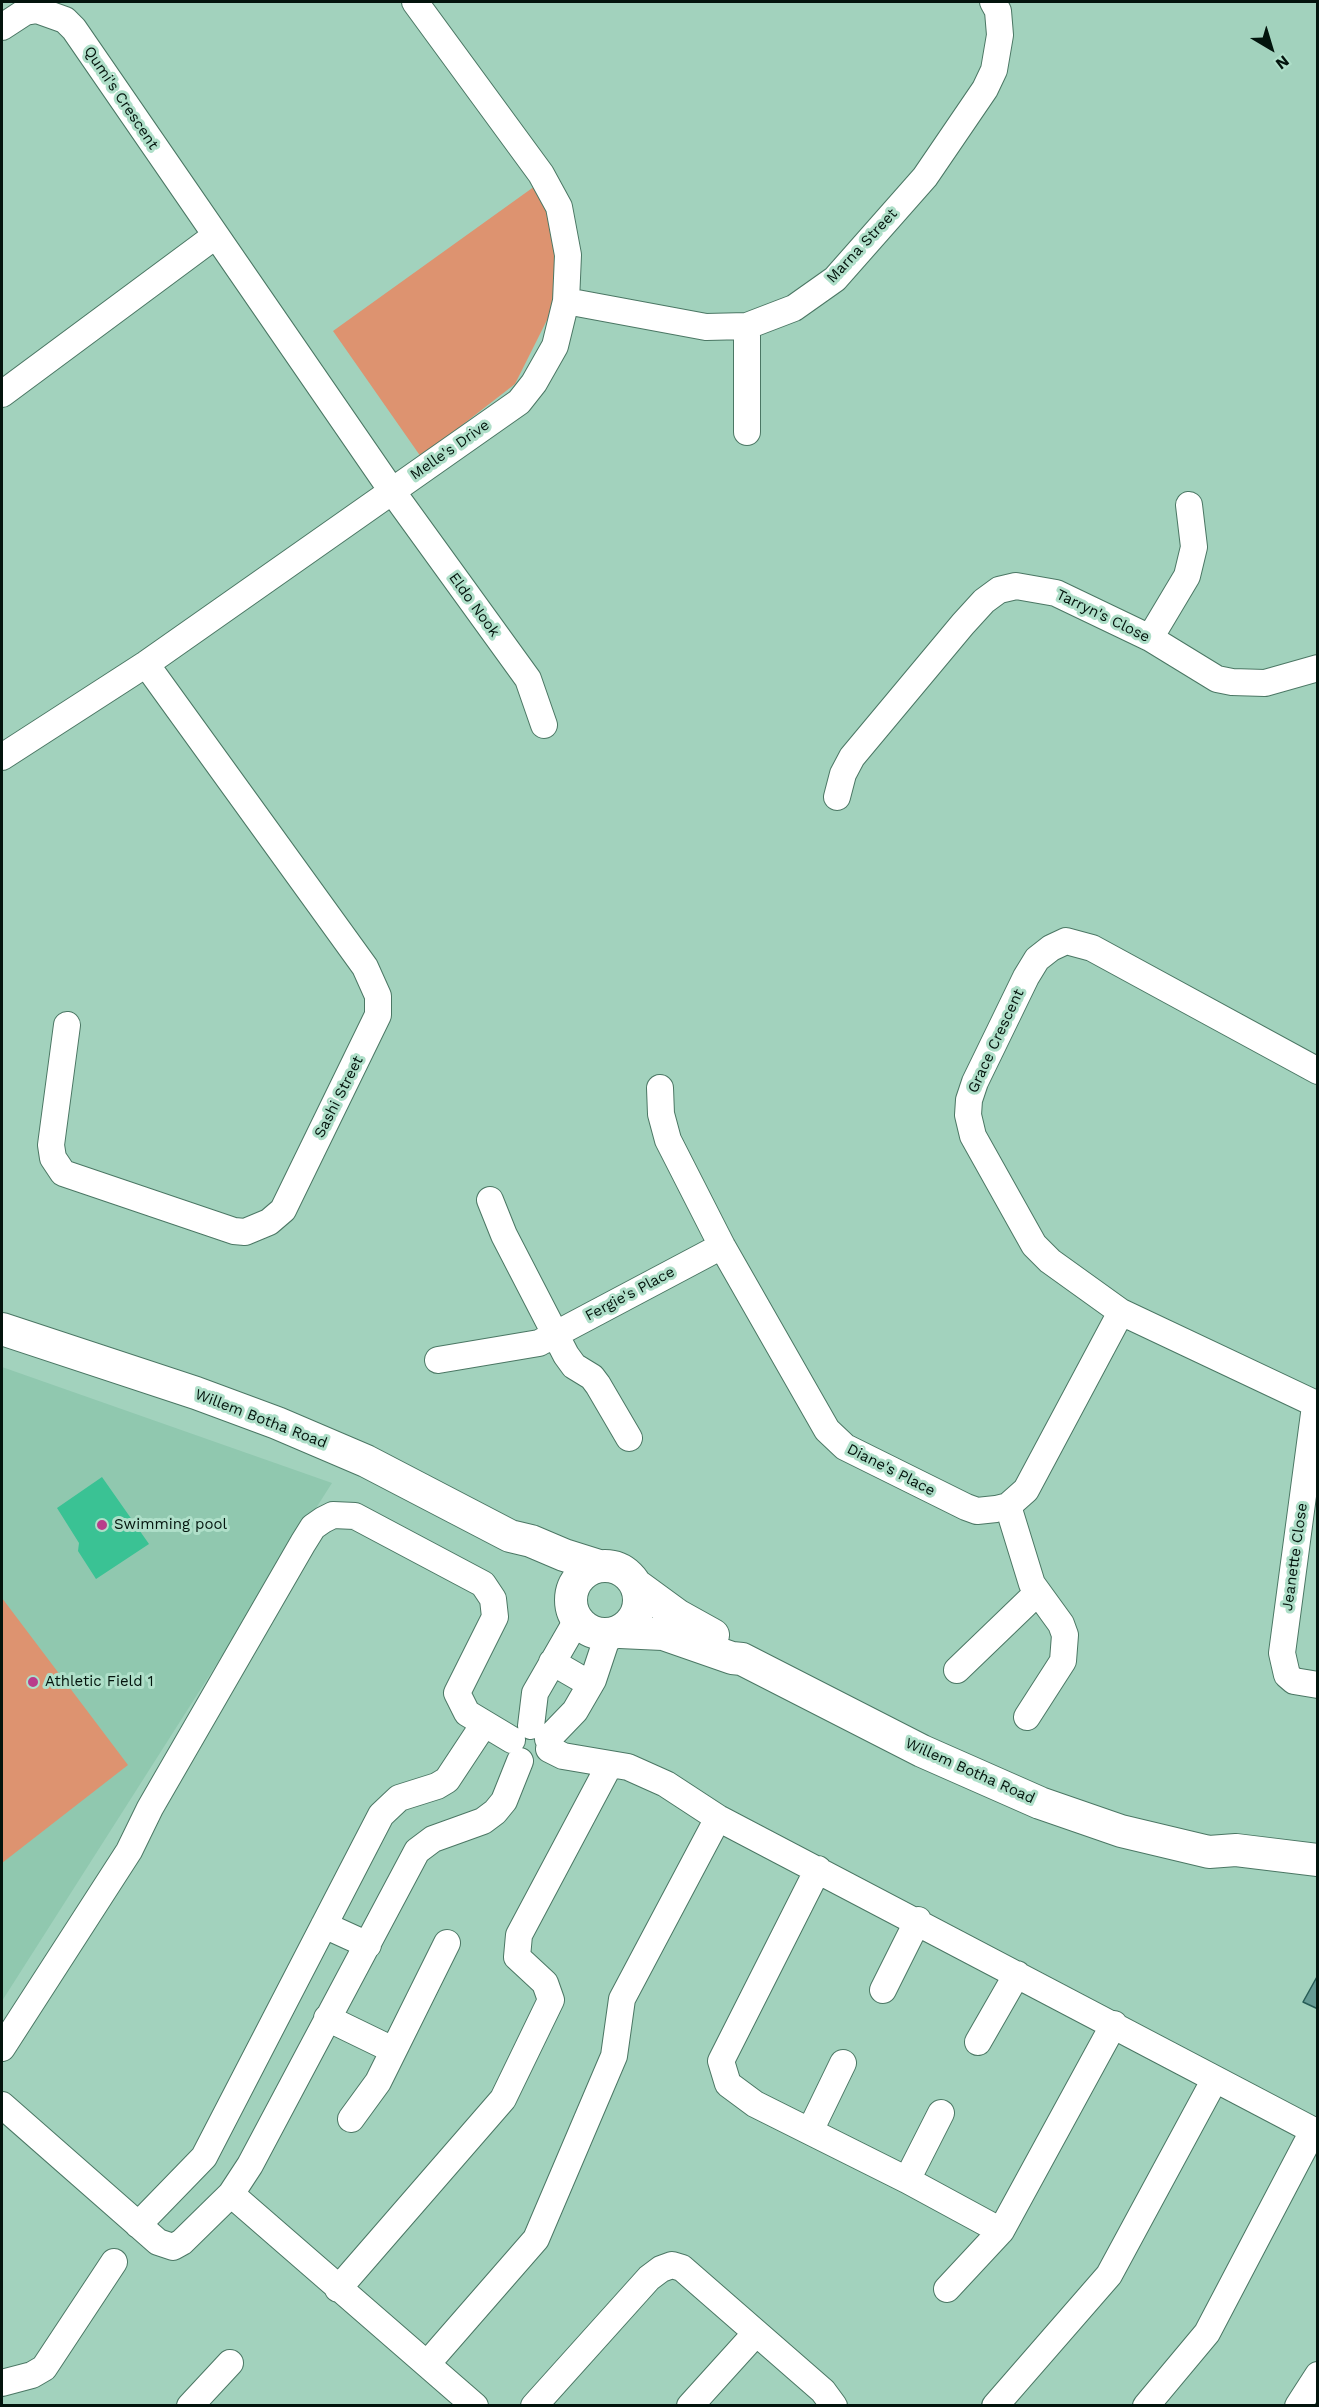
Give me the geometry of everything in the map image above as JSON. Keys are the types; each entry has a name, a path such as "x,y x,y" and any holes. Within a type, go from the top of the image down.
{"street":[{"name":"Melle's Drive","path":"2,757 146,664 527,393 555,346 566,301 568,255 559,207 552,191 415,2"},
{"name":"Marna Street","path":"566,301 685,325 747,326 794,308 836,279 925,177 985,88 994,70 1000,35 998,11 993,2"},
{"name":"Qumi's Crescent","path":"2,27 25,12 37,10 65,20 392,491"},
{"path":"2,394 215,236"},
{"path":"747,326 747,432"},
{"name":"Eldo Nook","path":"392,491 528,679 544,724"},
{"path":"1150,638 1187,576 1194,546 1193,522 1189,506"},
{"name":"Tarryn's Close","path":"837,797 843,774 852,757 963,624 984,601 999,590 1017,586 1056,593 1150,638 1217,679 1232,682 1277,681 1317,668"},
{"name":"Sashi Street","path":"67,1025 51,1145 52,1158 63,1173 234,1231 245,1232 269,1222 283,1210 378,1015 378,996 365,967 146,664"},
{"name":"Grace Crescent","path":"1316,1406 1121,1312 1050,1261 1034,1245 973,1136 969,1100 975,1082 1037,959 1051,948 1066,941 1092,948 1317,1071"},
{"name":"Diane's Place","path":"660,1088 661,1114 668,1140 722,1246 834,1439 856,1453 966,1507 977,1511 1008,1506"},
{"path":"490,1200 546,1338 574,1366 592,1377 628,1438"},
{"name":"Fergie's Place","path":"438,1360 546,1338 722,1246"},
{"path":"1027,1717 1063,1661 1065,1635 1061,1624 1037,1593 1008,1506 1026,1490 1121,1312"},
{"name":"Willem Botha Road","path":"2,1329 196,1393 277,1423 366,1461 510,1536 545,1568 574,1609"},
{"name":"Jeanette Close","path":"1316,1406 1282,1653 1287,1675 1294,1681 1317,1684"},
{"path":"2,2048 129,1851 150,1808 313,1527 333,1515 355,1516 483,1584 494,1599 495,1617 457,1694 466,1713 484,1724 563,1756 628,1767 666,1784 718,1818 918,1920 1315,2132 1207,2333 1146,2406"},
{"name":"Willem Botha Road","path":"510,1536 531,1540 564,1555 599,1566"},
{"path":"2,2105 158,2242 172,2247 182,2242 231,2194 250,2165 417,1851 433,1839 483,1821 504,1801 532,1743 535,1693 552,1662 574,1609 580,1577 599,1566 621,1569 636,1585 639,1606 636,1617 614,1633 590,1684 570,1719 532,1743"},
{"name":"Willem Botha Road","path":"636,1585 677,1615 720,1639 742,1659 922,1751 1040,1803 1121,1831 1209,1852 1236,1850 1317,1860"},
{"path":"957,1670 1037,1593"},
{"path":"574,1609 591,1631 614,1633"},
{"name":"Willem Botha Road","path":"614,1633 663,1634 732,1658 742,1659"},
{"path":"552,1662 590,1684"},
{"path":"138,2225 204,2157 376,1825 388,1807 399,1798 437,1786 447,1780 484,1724"},
{"path":"338,2289 503,2099 551,2000 545,1983 517,1956 519,1935 610,1764"},
{"path":"427,2364 525,2255 541,2231 614,2056 622,1999 718,1818"},
{"name":"Willem Botha Road","path":"1209,1852 1232,1867 1317,1880"},
{"path":"818,1869 721,2061 722,2071 728,2084 740,2094 908,2180 1001,2231"},
{"path":"883,1990 918,1920"},
{"path":"324,1925 368,1945"},
{"path":"351,2119 378,2082 447,1943"},
{"path":"978,2042 1017,1974"},
{"path":"327,2018 393,2050"},
{"path":"946,2289 1001,2231 1114,2024"},
{"path":"810,2131 843,2063"},
{"path":"995,2406 1109,2275 1215,2079"},
{"path":"908,2180 941,2113"},
{"path":"231,2194 475,2406"},
{"path":"2,2382 32,2375 44,2368 114,2262"},
{"path":"534,2406 642,2286 666,2266 682,2268 823,2391 834,2406"},
{"path":"690,2406 756,2332"},
{"path":"190,2406 230,2363"},
{"path":"1298,2406 1317,2375"}],"shaded area":[{"path":"549,176 557,300 515,384 421,457 333,331"},
{"path":"2,1367 332,1483 2,2001"},
{"name":"Swimming pool","path":"102,1477 149,1544 96,1579 78,1551 79,1543 57,1508"},
{"name":"Athletic Field 1","path":"2,1598 128,1765 2,1863"}],"building":[{"path":"1318,1975 1318,2009 1303,2002"}],"place":[{"name":"Swimming pool","path":"102,1525"},
{"name":"Athletic Field 1","path":"33,1682"}]}
